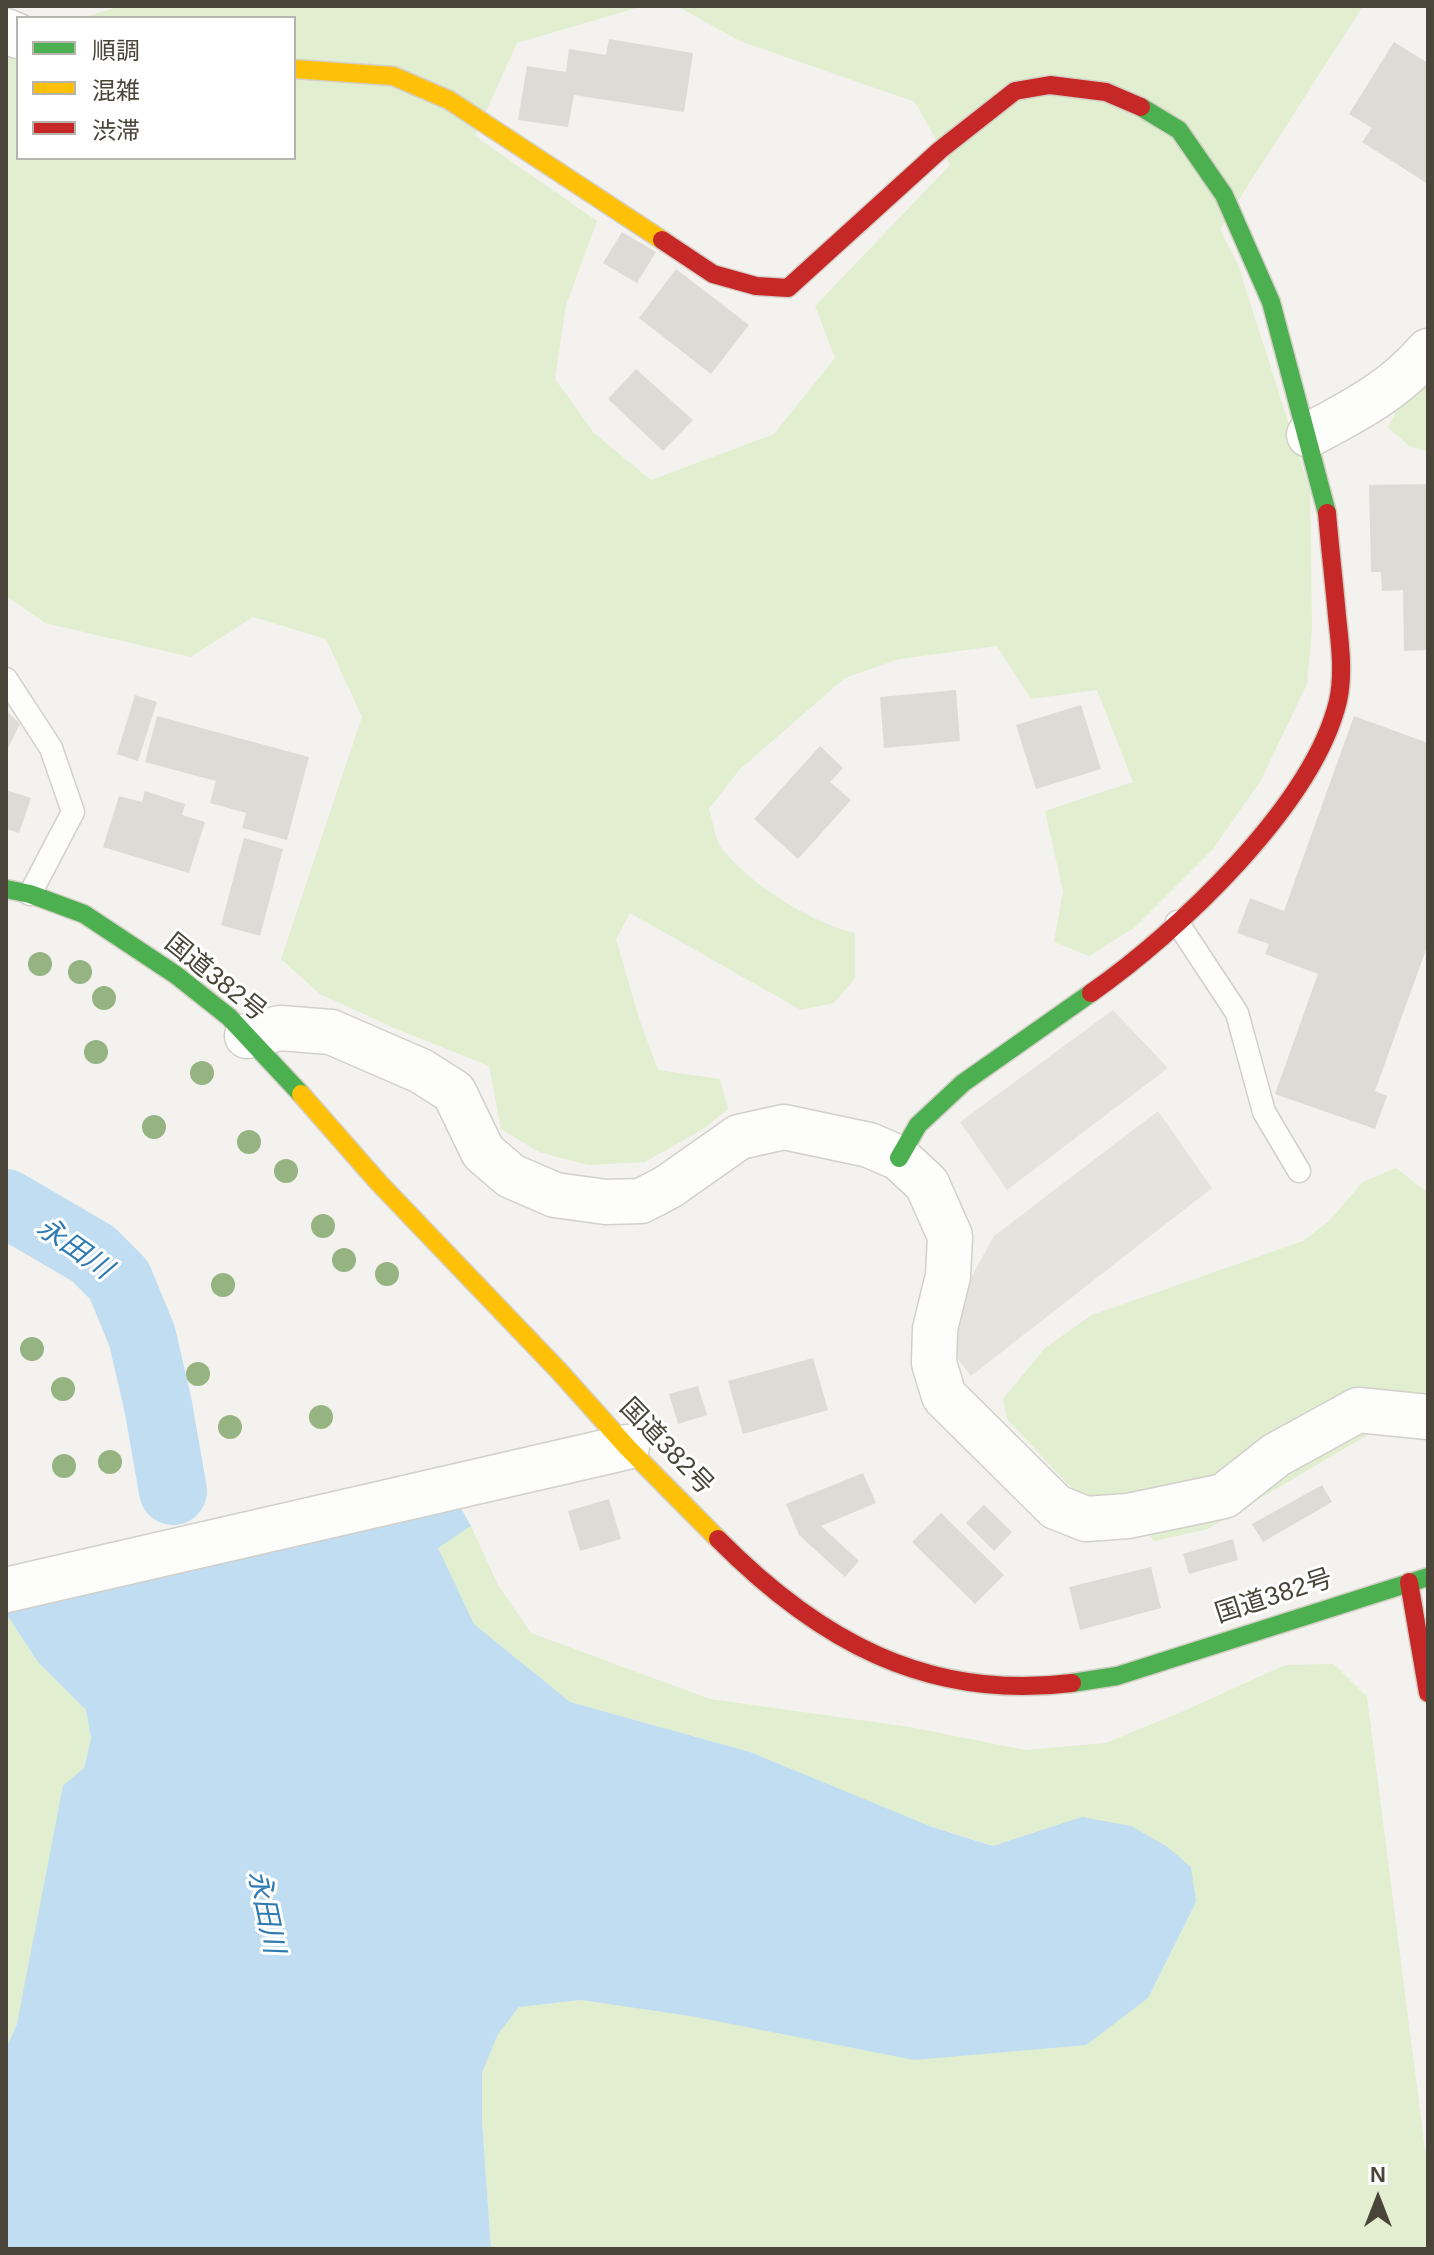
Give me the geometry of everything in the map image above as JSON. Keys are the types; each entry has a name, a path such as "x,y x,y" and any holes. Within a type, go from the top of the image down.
{"main road":[{"path":"296,69 393,76 449,100 713,274 756,286 788,288 940,150 1015,91 1050,85 1106,92 1141,107 1179,130 1224,195 1271,302 1309,435 1327,512 1341,657 1338,700 1322,743 1263,837 1121,972 963,1083 918,1125 899,1158"},
{"name":"国道382号","path":"6,889 30,894 84,914 208,1000 247,1036 379,1183 559,1371 627,1447 730,1551 809,1617 858,1648 904,1667 946,1679 1009,1687 1068,1684 1117,1676 1428,1577"},
{"path":"1409,1582 1428,1693"}],"street":[{"path":"1309,435 1376,400 1416,366 1428,351"},
{"path":"247,1036 280,1028 331,1032 421,1071 454,1092 483,1152 511,1176 555,1195 606,1202 641,1201 668,1187 739,1137 784,1127 869,1145 899,1158 927,1184 950,1236 948,1276 935,1329 934,1363 944,1396 1056,1507 1086,1519 1128,1516 1224,1496 1276,1455 1358,1410 1428,1417"},
{"path":"6,1590 627,1447"}],"lane":[{"path":"6,679 51,748 73,812 30,894"},
{"path":"1177,922 1237,1013 1264,1112 1299,1171"}],"green space":[{"path":"120,6 643,6 517,43 475,136 597,221 566,305 555,379 594,433 651,480 774,434 835,358 815,306 950,165 915,102 740,41 677,6 1363,6 1220,229 1238,265 1310,490 1312,628 1307,684 1261,780 1213,849 1134,928 1089,956 1054,942 1063,891 1045,811 1133,782 1097,690 1031,699 997,646 899,659 845,678 740,769 709,809 720,846 749,876 802,912 855,933 855,978 834,1003 801,1010 630,913 616,939 658,1070 720,1079 728,1109 703,1129 645,1162 588,1165 539,1152 501,1129 489,1066 320,994 281,959 362,717 326,639 253,617 191,657 45,623 6,596 6,56 16,59 16,160 296,160 296,16 88,16"},
{"path":"1428,370 1428,452 1409,446 1388,427 1408,389"},
{"path":"1396,1168 1428,1193 1428,1435 1381,1427 1208,1529 1154,1541 1115,1502 1078,1495 1007,1419 1003,1399 1045,1348 1092,1315 1303,1241 1329,1221 1363,1182"},
{"path":"471,1526 498,1585 531,1633 710,1699 910,1727 1025,1750 1106,1743 1285,1665 1334,1664 1367,1697 1428,2173 1428,2249 491,2249 482,2121 482,2073 498,2034 519,2007 581,2000 696,2017 1148,1998 1196,1902 1037,1832 994,1846 923,1824 750,1752 570,1702 474,1624 437,1548"},
{"path":"6,1612 35,1659 86,1710 91,1738 17,2024 6,2050"}],"shaded area":[{"path":"1113,1010 1168,1068 1007,1190 960,1122"},
{"path":"1158,1111 1212,1188 971,1376 950,1349 962,1294 994,1236"}],"water":[{"path":"458,1503 471,1526 438,1548 474,1624 570,1702 750,1752 932,1827 993,1846 1082,1817 1131,1826 1166,1846 1191,1867 1196,1902 1148,1998 1086,2045 914,2060 696,2017 581,2000 519,2007 498,2034 482,2073 482,2121 491,2249 6,2249 6,2049 17,2024 63,1786 84,1768 91,1738 86,1710 37,1661 6,1613 6,1608"}],"building":[{"path":"609,39 693,53 684,112 574,95 568,127 518,120 527,66 566,72 569,49 606,55"},
{"path":"1394,42 1428,63 1428,184 1362,142 1372,128 1349,114"},
{"path":"622,232 656,252 637,283 603,263"},
{"path":"676,269 749,325 711,374 639,318"},
{"path":"636,369 693,420 663,451 608,399"},
{"path":"1428,484 1428,650 1404,651 1403,590 1382,591 1381,572 1371,572 1369,485"},
{"path":"956,690 960,741 884,748 880,697"},
{"path":"135,695 157,702 138,761 117,754"},
{"path":"1081,705 1101,769 1036,789 1016,725"},
{"path":"6,710 20,724 6,752"},
{"path":"157,716 309,757 287,840 242,828 246,813 210,803 216,781 145,762"},
{"path":"1354,716 1428,743 1428,944 1375,1091 1387,1096 1375,1129 1275,1094 1318,974 1265,954 1269,944 1237,933 1250,898 1284,911"},
{"path":"820,746 843,768 830,782 851,800 798,859 754,819"},
{"path":"6,790 31,798 19,833 6,829"},
{"path":"145,791 185,804 182,815 205,822 189,873 103,847 119,796 142,802"},
{"path":"244,838 283,849 260,936 221,925"},
{"path":"813,1358 828,1410 743,1434 728,1381"},
{"path":"698,1386 707,1415 678,1424 669,1394"},
{"path":"863,1473 876,1503 821,1526 859,1561 845,1577 799,1535 786,1504"},
{"path":"1322,1485 1332,1502 1263,1542 1252,1524"},
{"path":"609,1499 621,1539 580,1551 568,1511"},
{"path":"984,1505 1012,1532 994,1551 966,1523"},
{"path":"941,1513 1004,1575 975,1604 912,1542"},
{"path":"1233,1539 1238,1560 1189,1574 1183,1554"},
{"path":"1151,1567 1161,1608 1080,1630 1069,1587"}],"waterway":[{"name":"永田川","path":"6,1203 93,1254 119,1280 142,1336 173,1491"}],"traffic: fast":[{"path":"1141,107 1179,130 1224,195 1271,302 1327,513"},
{"path":"6,889 30,894 84,914 176,975 229,1017 301,1094"},
{"path":"899,1158 918,1125 963,1083 1091,993"},
{"path":"1072,1683 1117,1676 1428,1577"}],"traffic: slow":[{"path":"296,69 393,76 449,100 662,240"},
{"path":"301,1094 379,1183 559,1371 627,1447 718,1539"}],"traffic: jam":[{"path":"662,240 713,274 756,286 788,288 940,150 1015,91 1050,85 1106,92 1141,107"},
{"path":"1091,993 1162,937 1237,864 1272,823 1301,782 1324,741 1338,701 1341,669 1327,513"},
{"path":"718,1539 795,1607 836,1634 878,1656 923,1672 970,1682 1019,1686 1072,1683"},
{"path":"1409,1582 1428,1693"}]}
